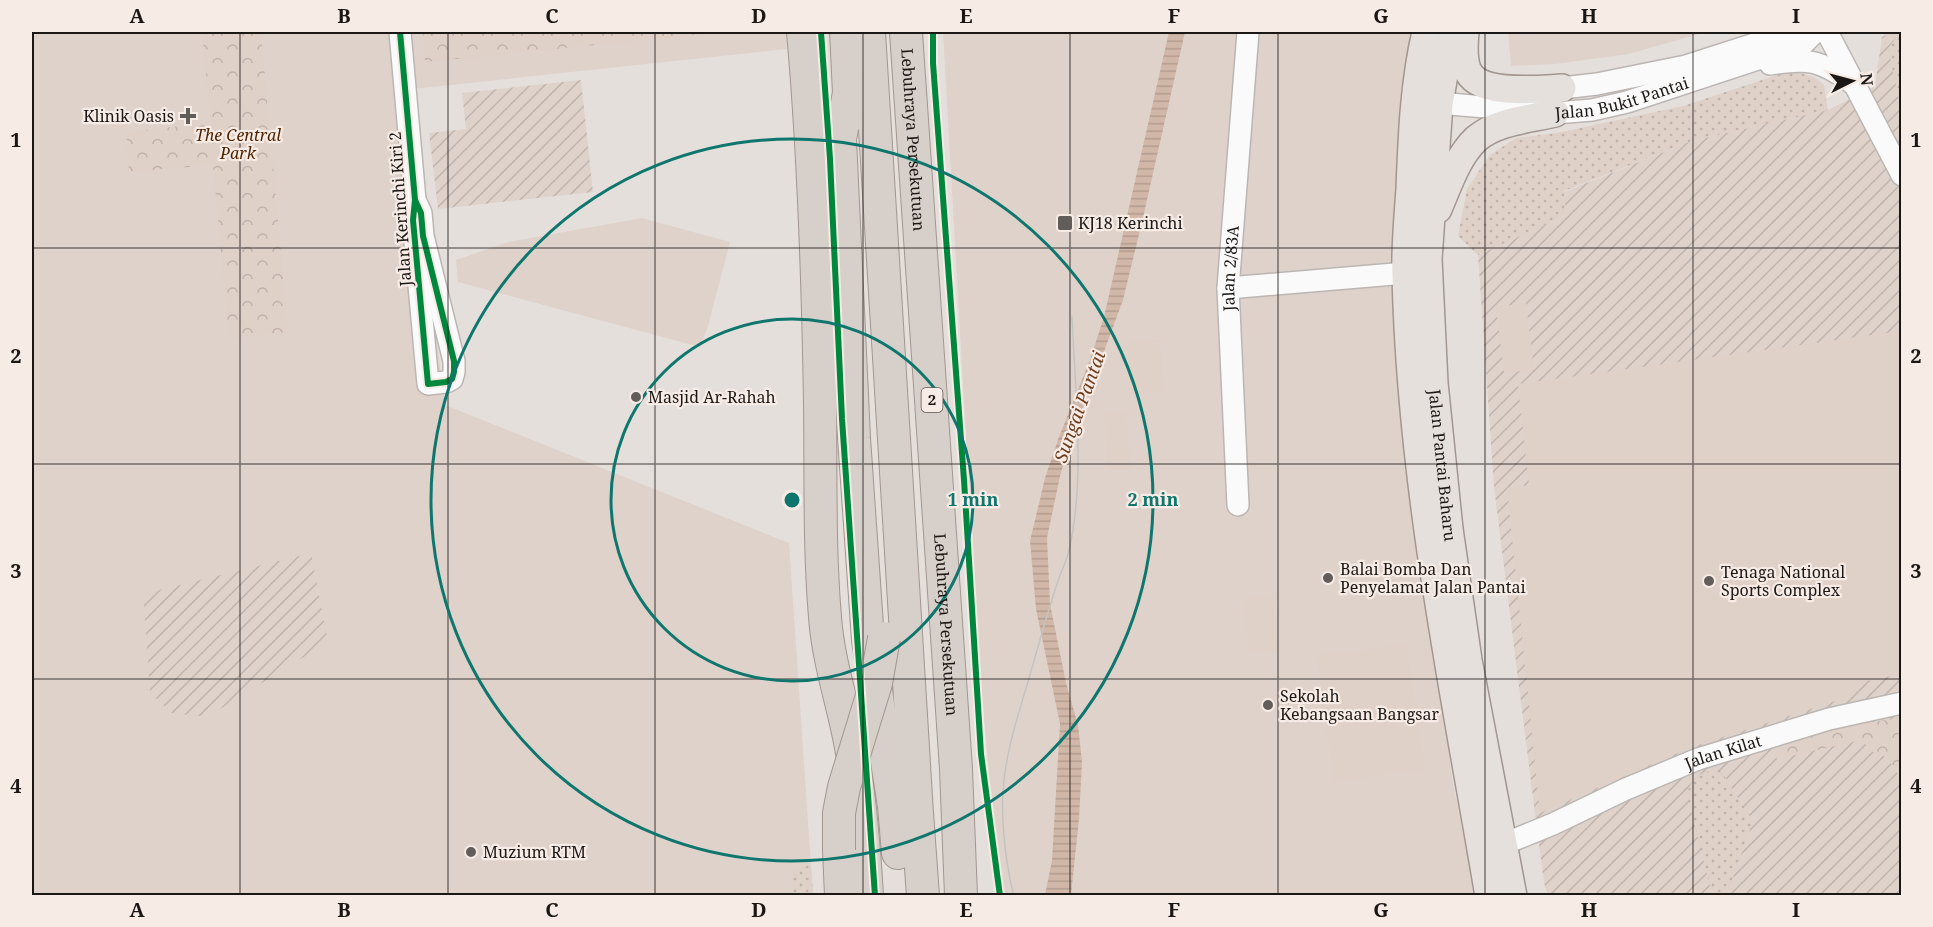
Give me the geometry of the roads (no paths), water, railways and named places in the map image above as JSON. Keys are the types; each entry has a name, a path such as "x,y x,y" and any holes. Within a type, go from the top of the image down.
{"highway":[{"path":"803,32 812,171 820,402 822,570 825,620 832,664 850,742 853,896"},
{"path":"846,32 849,93 840,139 854,438 868,640 894,806 902,896"},
{"path":"862,257 859,61 863,32"},
{"path":"869,32 916,813 923,896"},
{"name":"Lebuhraya Persekutuan","path":"906,32 956,769 961,896"},
{"path":"849,93 854,109 857,145 884,638 876,683 844,787 839,813 867,896"},
{"path":"956,769 982,896"},
{"path":"841,896 851,848"}],"main road":[{"name":"Jalan Pantai Baharu","path":"1426,32 1430,228 1428,259 1434,383 1449,529 1468,660 1513,896"},
{"name":"Jalan Pantai Baharu","path":"1454,32 1427,102 1406,273 1416,444 1448,667 1489,896"},
{"path":"1465,32 1467,68 1473,79 1487,87 1522,90 1558,100"},
{"path":"1430,228 1457,166 1476,139 1558,100"}],"street":[{"name":"Jalan Kerinchi Kiri 2","path":"399,32 414,200 421,213 423,236 454,361 452,379 428,384"},
{"name":"Jalan 2/83A","path":"1238,505 1227,288 1248,32"},
{"name":"Jalan Bukit Pantai","path":"1558,100 1597,84 1686,66 1792,32"},
{"name":"Jalan Bukit Pantai","path":"1427,102 1558,100 1592,110 1627,102 1803,44 1815,32"},
{"path":"1827,32 1902,175"},
{"path":"1719,72 1811,60 1834,70 1854,85"},
{"path":"1227,288 1406,273"},
{"name":"Jalan Kilat","path":"1504,844 1698,759 1829,719 1902,703"}],"water":[{"name":"Sungai Pantai","path":"1169,32 1185,32 1142,222 1123,300 1069,446 1047,538 1050,604 1066,683 1078,725 1082,762 1071,895 1045,895 1052,860 1060,724 1036,609 1030,541 1045,478 1104,317"}],"tram line":[{"path":"1014,896 1003,830 1006,764 1045,621 1068,554 1077,498 1078,437 1072,317"}],"place":[{"name":"Klinik Oasis","path":"188,116"},
{"name":"KJ18 Kerinchi","path":"1065,223"},
{"name":"Masjid Ar-Rahah","path":"636,397"},
{"name":"Balai Bomba Dan Penyelamat Jalan Pantai","path":"1328,578"},
{"name":"Tenaga National Sports Complex","path":"1709,581"},
{"name":"Sekolah Kebangsaan Bangsar","path":"1268,705"},
{"name":"Muzium RTM","path":"471,852"}],"park label":[{"name":"The Central Park","path":"238,144"}]}
